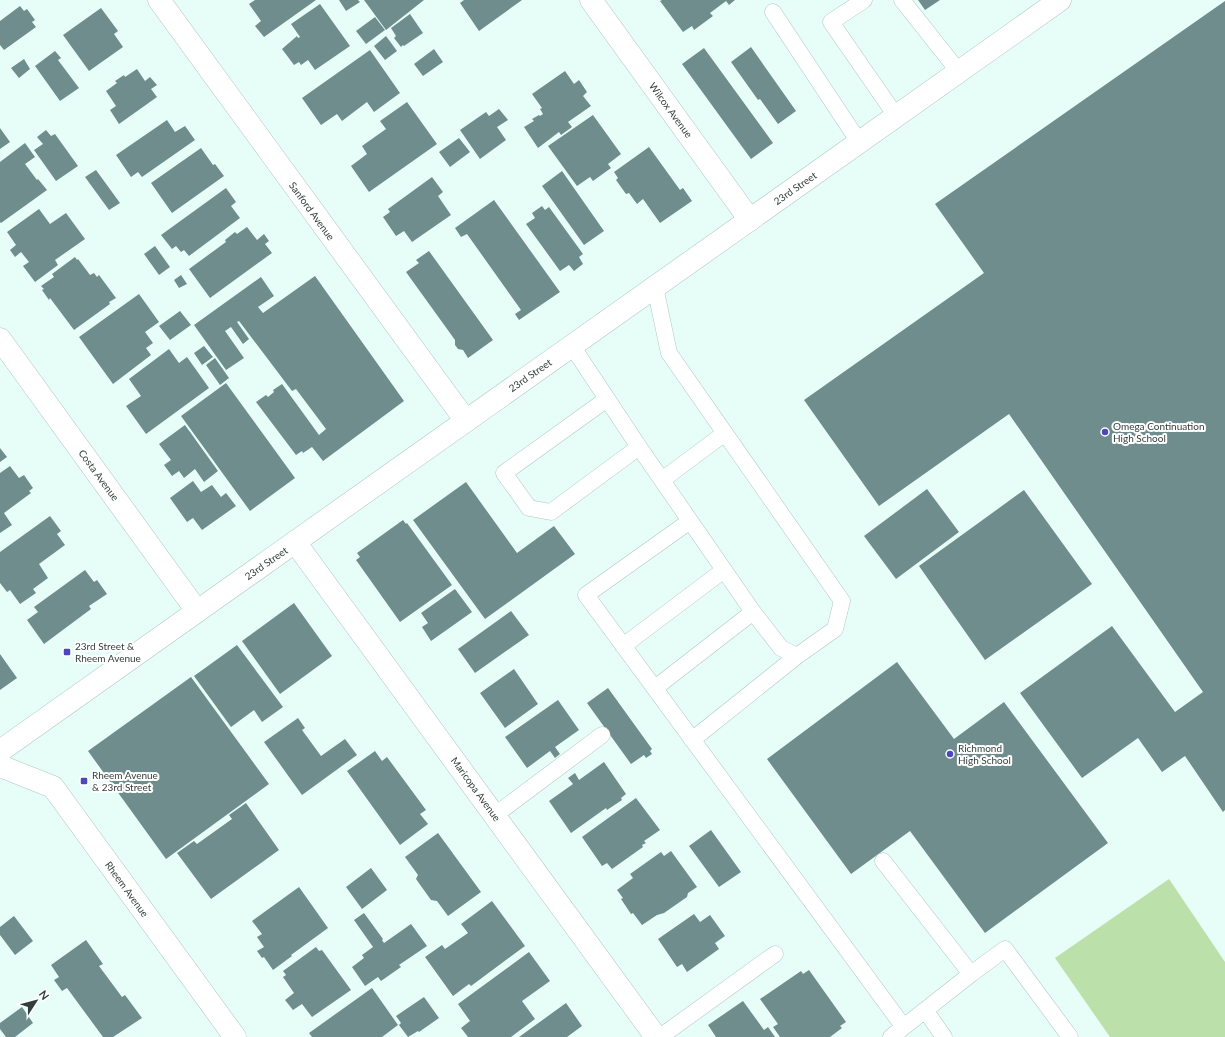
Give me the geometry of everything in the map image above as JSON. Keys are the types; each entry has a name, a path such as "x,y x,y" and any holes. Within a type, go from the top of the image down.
{"street":[{"name":"Sanford Avenue","path":"159,0 466,421"},
{"name":"Wilcox Avenue","path":"591,0 750,220"},
{"name":"23rd Street","path":"0,750 959,72 1056,1"},
{"name":"Costa Avenue","path":"0,339 197,611"},
{"name":"Maricopa Avenue","path":"295,542 656,1037"},
{"name":"Rheem Avenue","path":"0,766 53,787 235,1037"}],"lane":[{"path":"864,0 831,22 896,116"},
{"path":"902,0 959,72"},
{"path":"773,12 859,142"},
{"path":"655,287 669,353 842,601 835,629 797,656 692,740"},
{"path":"572,346 639,447 753,612 781,648 797,656"},
{"path":"607,399 504,473 529,508 551,512 639,447"},
{"path":"662,480 726,433"},
{"path":"690,521 586,595 903,1026"},
{"path":"623,646 724,570"},
{"path":"655,688 753,612"},
{"path":"495,816 602,736"},
{"path":"883,860 971,974"},
{"path":"891,1037 903,1026 1005,949 1070,1037"},
{"path":"660,1037 775,954"},
{"path":"924,1010 944,1037"}],"green space":[{"path":"1169,879 1225,962 1225,1037 1110,1037 1055,958"}],"building":[{"path":"255,0 316,0 264,37 255,26 261,21 249,4"},
{"path":"339,0 358,0 360,2 346,11"},
{"path":"364,0 424,0 386,30"},
{"path":"464,0 522,0 479,31 460,3"},
{"path":"735,0 729,5 726,1 710,13 713,16 694,30 692,26 683,32 660,1"},
{"path":"918,0 940,0 925,10"},
{"path":"1225,1 1225,810 1223,812 1185,756 1162,772 1138,738 1082,778 1020,693 1112,626 1175,712 1203,692 1009,414 879,506 804,400 984,273 935,204"},
{"path":"320,4 350,46 315,70 308,60 301,65 299,62 294,65 282,49 297,36 298,38 300,37 291,24"},
{"path":"20,6 24,11 27,9 35,20 32,22 36,27 4,50 0,45 0,21"},
{"path":"101,8 118,31 114,34 123,47 89,71 63,35"},
{"path":"410,14 423,33 401,47 394,38 396,36 391,28"},
{"path":"375,17 385,30 366,44 356,31"},
{"path":"386,36 397,51 385,60 374,46"},
{"path":"751,47 796,111 778,124 760,99 758,100 731,62"},
{"path":"704,48 773,143 751,159 682,64"},
{"path":"434,49 443,62 423,76 414,64"},
{"path":"370,50 400,93 374,112 367,102 342,121 337,114 321,125 302,98"},
{"path":"55,51 61,58 58,60 79,88 60,101 35,66"},
{"path":"24,59 30,69 19,78 11,68"},
{"path":"137,69 145,81 150,77 157,85 151,89 157,97 119,124 110,110 116,106 106,91 117,83 115,81 124,75 125,77"},
{"path":"565,71 574,84 579,80 587,92 583,96 591,106 568,122 572,127 561,135 559,132 538,148 524,127 534,121 532,119 543,114 540,109 542,108 532,94"},
{"path":"407,102 437,144 369,192 351,166 367,154 362,146 386,129 380,121"},
{"path":"499,109 508,120 497,127 506,140 480,159 460,130 486,112 489,116"},
{"path":"593,115 621,154 608,164 611,168 593,181 590,177 577,186 548,146"},
{"path":"167,120 175,132 185,126 195,140 142,177 138,172 131,177 116,155"},
{"path":"0,128 10,142 0,149"},
{"path":"46,130 51,136 55,134 78,166 56,181 34,150 43,144 37,137"},
{"path":"459,138 470,152 450,167 439,152"},
{"path":"25,143 35,157 25,164 47,190 1,223 0,162"},
{"path":"649,147 680,190 683,188 692,201 660,223 643,199 637,204 629,193 626,194 616,180 618,178 614,172"},
{"path":"201,148 213,165 215,164 224,176 172,213 151,183"},
{"path":"96,170 120,203 109,210 85,177"},
{"path":"562,171 604,231 584,245 542,186"},
{"path":"432,177 443,192 438,196 451,215 412,242 404,231 396,236 383,217 390,212 388,209"},
{"path":"226,188 236,202 231,206 240,218 189,256 184,250 181,252 176,246 172,249 161,235"},
{"path":"494,200 560,292 519,320 515,314 521,310 467,234 461,237 455,228"},
{"path":"542,206 545,210 549,207 583,254 579,257 583,264 574,271 569,265 560,271 526,224 535,218 532,213"},
{"path":"39,209 50,224 66,213 85,239 55,260 58,265 35,282 23,266 29,262 21,252 15,257 10,250 16,245 7,232"},
{"path":"247,227 257,240 264,234 269,241 265,244 272,253 210,298 189,269 226,242 225,240 235,232 237,234"},
{"path":"155,246 170,267 159,275 144,254"},
{"path":"429,251 493,340 468,358 463,350 458,349 455,345 455,340 406,272 419,263 416,260"},
{"path":"75,257 90,275 94,273 97,277 99,275 116,298 74,330 50,298 49,300 41,286 54,277 52,274"},
{"path":"181,275 187,284 179,288 174,280"},
{"path":"315,276 404,401 323,461 312,447 303,453 302,451 296,455 256,402 266,395 268,397 274,392 273,390 282,384 319,435 326,429 296,389 292,391 239,321 237,322 249,339 243,344 231,327 225,331 244,358 226,370 194,325 261,277 274,296 258,307 263,313"},
{"path":"139,294 159,322 145,332 153,343 146,348 151,355 113,384 79,337"},
{"path":"180,311 191,325 170,340 159,326"},
{"path":"204,346 213,357 202,365 194,353"},
{"path":"169,349 179,363 187,357 209,388 146,434 126,406 141,396 129,379"},
{"path":"215,358 229,378 220,385 206,365"},
{"path":"226,383 295,478 250,511 181,416"},
{"path":"185,425 218,471 204,482 195,469 184,478 179,471 172,476 164,465 171,460 159,444"},
{"path":"0,448 7,457 0,462"},
{"path":"10,466 19,478 24,475 33,488 29,491 31,493 4,513 12,525 0,533 0,473"},
{"path":"193,481 201,492 212,485 221,497 226,493 236,506 202,530 193,518 187,522 170,498"},
{"path":"466,482 517,553 554,526 575,554 485,619 413,520"},
{"path":"927,489 959,532 896,579 864,536"},
{"path":"1024,490 1092,584 985,660 919,566"},
{"path":"50,516 61,531 57,534 65,545 39,564 48,578 33,589 36,593 20,604 10,590 7,592 0,583 0,552"},
{"path":"403,520 406,524 407,523 452,585 400,622 356,560 360,557 357,553"},
{"path":"85,570 94,582 97,580 107,594 89,606 91,609 44,644 27,620 38,612 34,607"},
{"path":"455,589 472,612 431,641 422,627 428,623 421,613"},
{"path":"294,603 332,656 280,694 242,641"},
{"path":"511,611 529,635 475,673 458,649"},
{"path":"237,645 283,707 262,722 254,710 231,727 194,676"},
{"path":"0,654 17,678 0,690"},
{"path":"897,662 954,739 1004,702 1108,843 985,933 910,831 851,874 767,759"},
{"path":"514,669 538,704 505,728 480,693"},
{"path":"191,677 269,784 166,859 88,751"},
{"path":"608,688 652,749 650,751 652,754 646,758 644,755 631,764 587,703"},
{"path":"558,700 579,730 555,747 560,754 555,758 550,751 527,768 505,737"},
{"path":"298,718 305,728 302,730 321,756 345,739 357,755 302,795 264,742"},
{"path":"375,751 382,761 387,757 426,810 420,814 428,824 400,845 347,771"},
{"path":"604,762 626,794 621,798 622,800 607,810 606,808 571,833 549,801 573,784 568,778 575,773 579,780"},
{"path":"636,798 660,830 644,841 646,843 642,845 643,847 612,869 607,863 602,866 582,837"},
{"path":"246,803 279,850 211,899 177,853 194,841 197,844 232,819 229,815"},
{"path":"711,830 741,872 719,887 689,846"},
{"path":"438,833 481,892 448,916 437,901 431,900 416,879 418,875 405,857"},
{"path":"671,851 697,887 688,893 687,897 664,913 657,915 642,925 633,913 631,914 617,890 633,878 630,874 661,852 664,856"},
{"path":"371,868 387,890 362,909 346,887"},
{"path":"299,887 328,928 273,970 264,957 262,958 257,951 264,947 257,937 262,934 252,921"},
{"path":"492,901 525,946 471,986 469,984 453,996 425,957 442,945 445,949 468,933 461,924"},
{"path":"364,913 383,939 382,940 384,943 411,924 427,946 399,965 401,967 381,981 378,977 365,986 352,967 364,958 362,955 373,947 354,920"},
{"path":"694,914 700,922 710,915 725,936 715,943 719,949 687,972 682,964 677,967 658,939"},
{"path":"14,916 33,941 15,955 0,935 0,927"},
{"path":"86,940 103,964 99,966 122,997 125,995 142,1018 113,1037 103,1037 67,988 62,991 54,980 59,977 51,965"},
{"path":"316,947 319,951 322,950 351,990 312,1017 302,1004 293,1010 285,1000 294,993 283,977 286,975 283,971"},
{"path":"529,952 550,981 522,1001 535,1019 511,1037 468,1037 461,1028 470,1021 458,1004"},
{"path":"809,970 846,1022 840,1026 842,1028 830,1037 780,1037 773,1027 778,1024 760,999 801,971 803,974"},
{"path":"372,988 398,1025 382,1037 312,1037 309,1033"},
{"path":"424,997 439,1018 419,1032 418,1031 408,1037 399,1025 401,1023 396,1016"},
{"path":"743,1001 764,1030 768,1027 775,1037 716,1037 708,1025"},
{"path":"566,1003 582,1026 567,1037 519,1037"},
{"path":"22,1007 33,1023 15,1037 6,1037 0,1029 0,1023"}],"place":[{"name":"Omega Continuation High School","path":"1105,432"},
{"name":"23rd Street & Rheem Avenue","path":"67,652"},
{"name":"Richmond High School","path":"950,754"},
{"name":"Rheem Avenue & 23rd Street","path":"84,781"}]}
